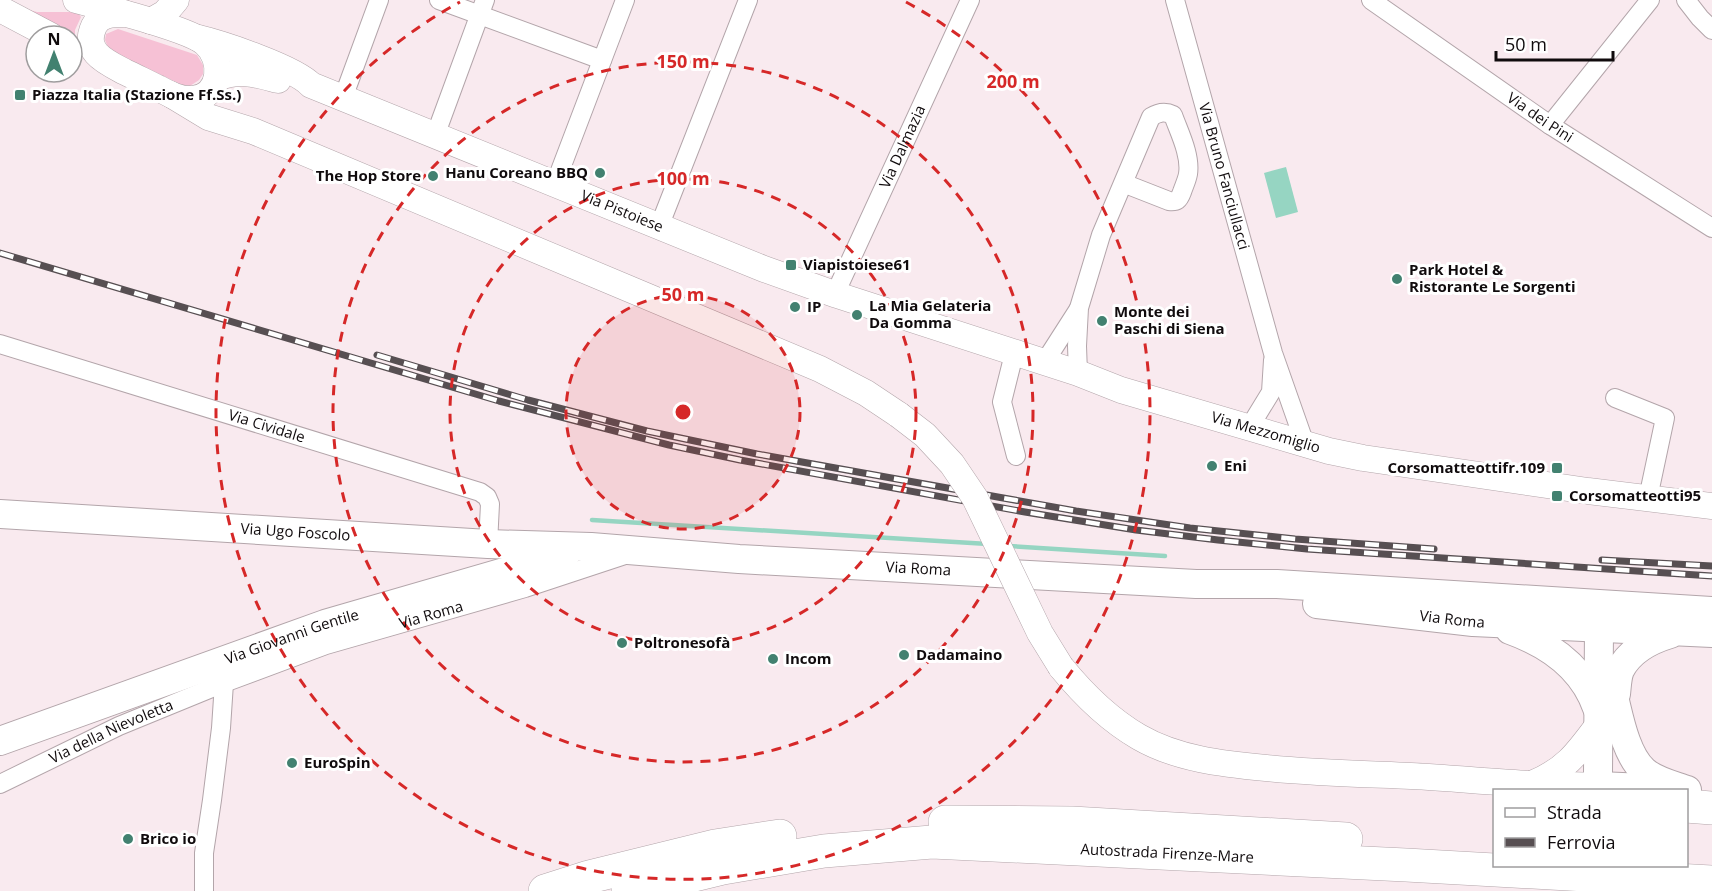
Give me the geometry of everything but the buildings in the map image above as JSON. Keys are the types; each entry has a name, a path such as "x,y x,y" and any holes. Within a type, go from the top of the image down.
{"highway":[{"path":"1688,790 1712,792"},
{"path":"1688,807 1712,808"},
{"name":"Autostrada Firenze-Mare","path":"545,891 589,877 715,846 825,829 928,821 1072,823 1493,848"},
{"name":"Autostrada Firenze-Mare","path":"628,891 723,868 824,851 932,843 1370,863 1712,882"},
{"path":"1688,858 1712,860"},
{"path":"1560,874 1622,884 1700,891"}],"main road":[{"path":"76,0 198,38 213,54 218,68 228,73"},
{"path":"103,61 92,45 91,36 97,21 109,15 139,18 165,13 176,0"},
{"path":"0,9 28,24"},
{"path":"84,54 103,61 182,99 194,99 208,93 228,73"},
{"name":"Via Pistoiese","path":"228,73 249,72 303,86 311,85 764,269 834,294"},
{"path":"228,73 218,104 224,111 253,131"},
{"path":"170,94 208,117 253,131 820,369 866,393 925,435 952,464 975,498 1040,633 1061,667 1083,694 1139,737 1168,750 1204,761 1333,774 1412,787 1493,794"},
{"name":"Via Mezzomiglio","path":"834,294 1078,373 1121,390 1305,444 1363,458 1576,490 1712,506"},
{"name":"Via Ugo Foscolo","path":"0,514 446,542 591,547"},
{"path":"446,542 454,560 455,586"},
{"name":"Via Giovanni Gentile","path":"0,741 325,624 591,547"},
{"name":"Via Roma","path":"591,547 739,560 1196,584 1277,584 1703,630"},
{"name":"Via Roma","path":"1196,584 1335,606 1443,619 1491,623 1608,620 1703,630"},
{"path":"1607,788 1608,620"},
{"path":"1491,623 1533,639 1565,659 1607,709 1623,732 1637,763 1644,771 1663,782 1684,789"},
{"path":"1531,784 1550,776 1565,765 1579,750 1607,709 1620,670 1635,652 1658,638 1703,630"},
{"path":"1333,774 1413,776 1647,789"}],"street":[{"path":"343,98 378,0"},
{"path":"439,0 482,7 602,60"},
{"path":"555,184 625,0"},
{"path":"659,227 748,0"},
{"name":"Via Dalmazia","path":"834,294 970,0"},
{"name":"Via Bruno Fanciullacci","path":"1175,0 1273,353 1305,444"},
{"name":"Via dei Pini","path":"1371,0 1550,125 1712,228"},
{"path":"1550,125 1650,0"},
{"path":"1686,0 1712,30"},
{"path":"435,136 482,7"},
{"path":"1078,373 1079,308 1101,235 1123,183 1151,117 1158,112 1173,115 1186,154 1188,169 1188,177 1179,199 1174,202 1123,183"},
{"path":"1186,154 1216,146"},
{"path":"1044,363 1079,308"},
{"name":"Via Cividale","path":"0,344 480,492 487,497 490,504 489,544"},
{"name":"Via Bruno Fanciullacci","path":"1249,428 1271,392 1273,353"},
{"path":"1014,354 1002,402 1016,456"},
{"path":"1615,398 1665,418 1648,498"},
{"name":"Via Roma","path":"224,683 326,645 525,588 640,550"},
{"path":"204,891 204,853 221,728 224,683"},
{"name":"Via della Nievoletta","path":"0,784 119,726 224,683"}],"shaded area":[{"path":"18,7 37,12 78,12 81,17 78,24 44,24"},
{"path":"118,29 197,55 203,65 203,74 190,86 182,85 109,50 105,40 106,34"},
{"path":"1286,167 1298,212 1276,218 1264,173"}],"waterway":[{"path":"592,520 988,544"},
{"path":"1009,546 1165,556"}],"railway":[{"path":"0,253 499,401 669,445 740,460 1025,512 1136,530 1218,540 1307,549 1712,576"},
{"path":"377,355 528,400 647,431 757,454 1076,511 1190,528 1295,539 1434,549"},
{"path":"1602,560 1712,566"}],"place":[{"name":"Piazza Italia (Stazione Ff.Ss.)","path":"20,95"},
{"name":"Hanu Coreano BBQ","path":"600,173"},
{"name":"The Hop Store","path":"433,176"},
{"name":"Viapistoiese61","path":"791,265"},
{"name":"Park Hotel & Ristorante Le Sorgenti","path":"1397,279"},
{"name":"IP","path":"795,307"},
{"name":"La Mia Gelateria Da Gomma","path":"857,315"},
{"name":"Monte dei Paschi di Siena","path":"1102,321"},
{"name":"Eni","path":"1212,466"},
{"name":"Corsomatteottifr.109","path":"1557,468"},
{"name":"Corsomatteotti95","path":"1557,496"},
{"name":"Poltronesofà","path":"622,643"},
{"name":"Dadamaino","path":"904,655"},
{"name":"Incom","path":"773,659"},
{"name":"EuroSpin","path":"292,763"},
{"name":"Brico io","path":"128,839"}]}
